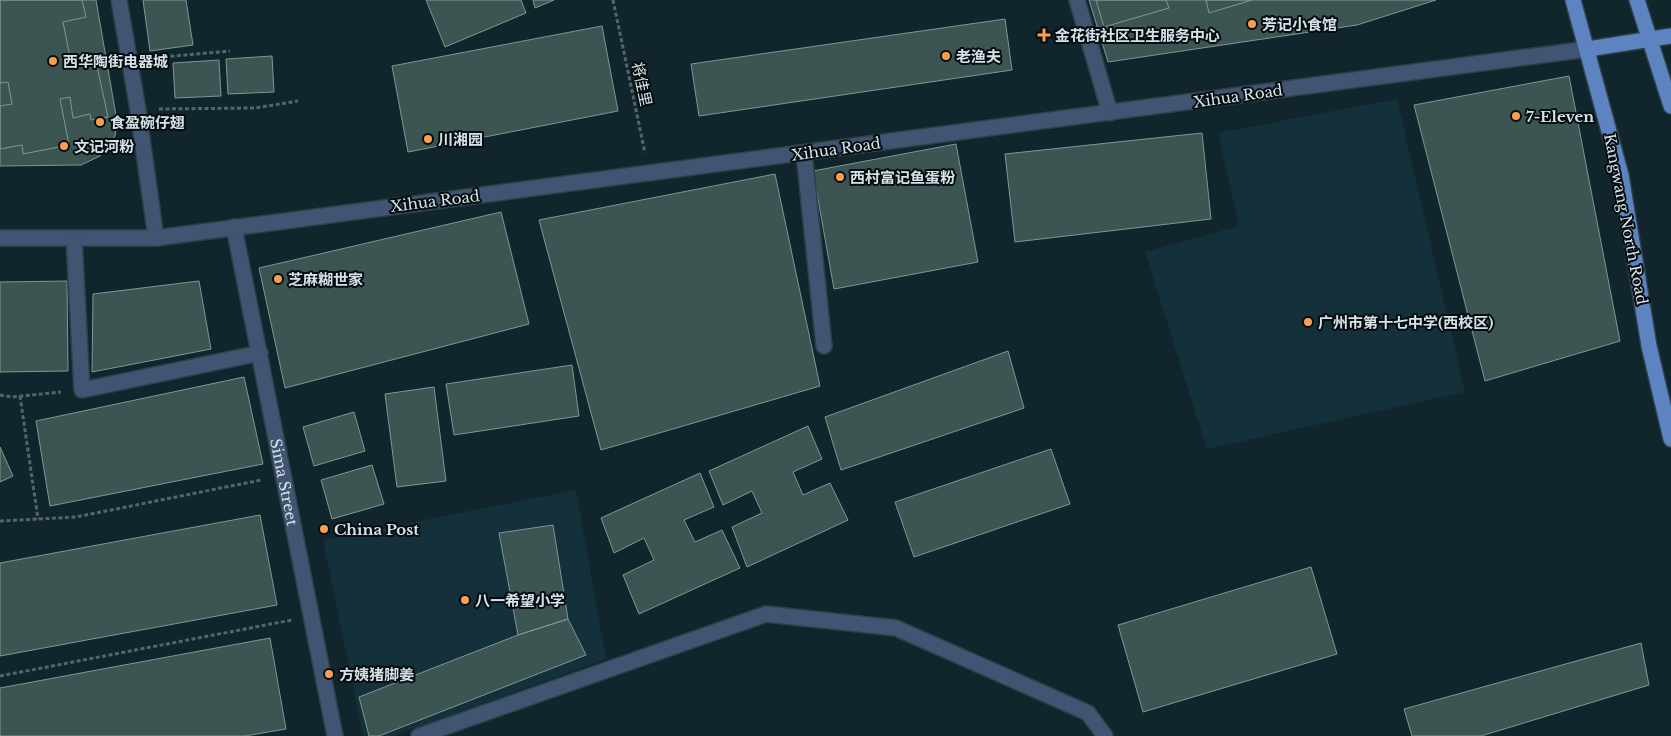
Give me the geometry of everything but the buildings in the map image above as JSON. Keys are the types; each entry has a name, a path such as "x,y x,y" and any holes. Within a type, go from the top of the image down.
{"main road":[{"name":"Kangwang North Road","path":"1573,0 1588,48 1621,175 1649,346 1671,439"},
{"path":"1637,0 1671,106"},
{"name":"Xihua Road","path":"1588,48 1671,36"}],"street":[{"path":"119,0 138,110 156,238"},
{"path":"1077,0 1110,113"},
{"name":"Xihua Road","path":"0,238 156,238 1110,113 1588,48"},
{"path":"804,153 824,346"},
{"name":"Sima Street","path":"234,227 335,736"},
{"path":"74,238 82,390 260,353"},
{"path":"419,736 766,614 896,628 1088,713 1105,736"}],"path":[{"name":"将佳里","path":"613,0 649,173"},
{"path":"130,60 230,51"},
{"path":"138,110 188,107 255,108 298,101"},
{"path":"0,394 20,396 82,390"},
{"path":"20,396 38,519"},
{"path":"0,521 76,517 284,475"},
{"path":"0,676 312,616"}],"shaded area":[{"name":"广州市第十七中学(西校区)","path":"1397,99 1465,392 1207,449 1145,252 1239,226 1218,133"},
{"name":"八一希望小学","path":"576,490 606,659 394,736 363,736 323,540"}],"place":[{"name":"芳记小食馆","path":"1252,24"},
{"name":"金花街社区卫生服务中心","path":"1044,35"},
{"name":"老渔夫","path":"946,56"},
{"name":"西华陶街电器城","path":"53,61"},
{"name":"7-Eleven","path":"1516,116"},
{"name":"食盈碗仔翅","path":"100,122"},
{"name":"川湘园","path":"428,139"},
{"name":"文记河粉","path":"64,146"},
{"name":"西村富记鱼蛋粉","path":"840,177"},
{"name":"芝麻糊世家","path":"278,279"},
{"name":"广州市第十七中学(西校区)","path":"1308,322"},
{"name":"China Post","path":"324,529"},
{"name":"八一希望小学","path":"465,600"},
{"name":"方姨猪脚姜","path":"329,674"}]}
